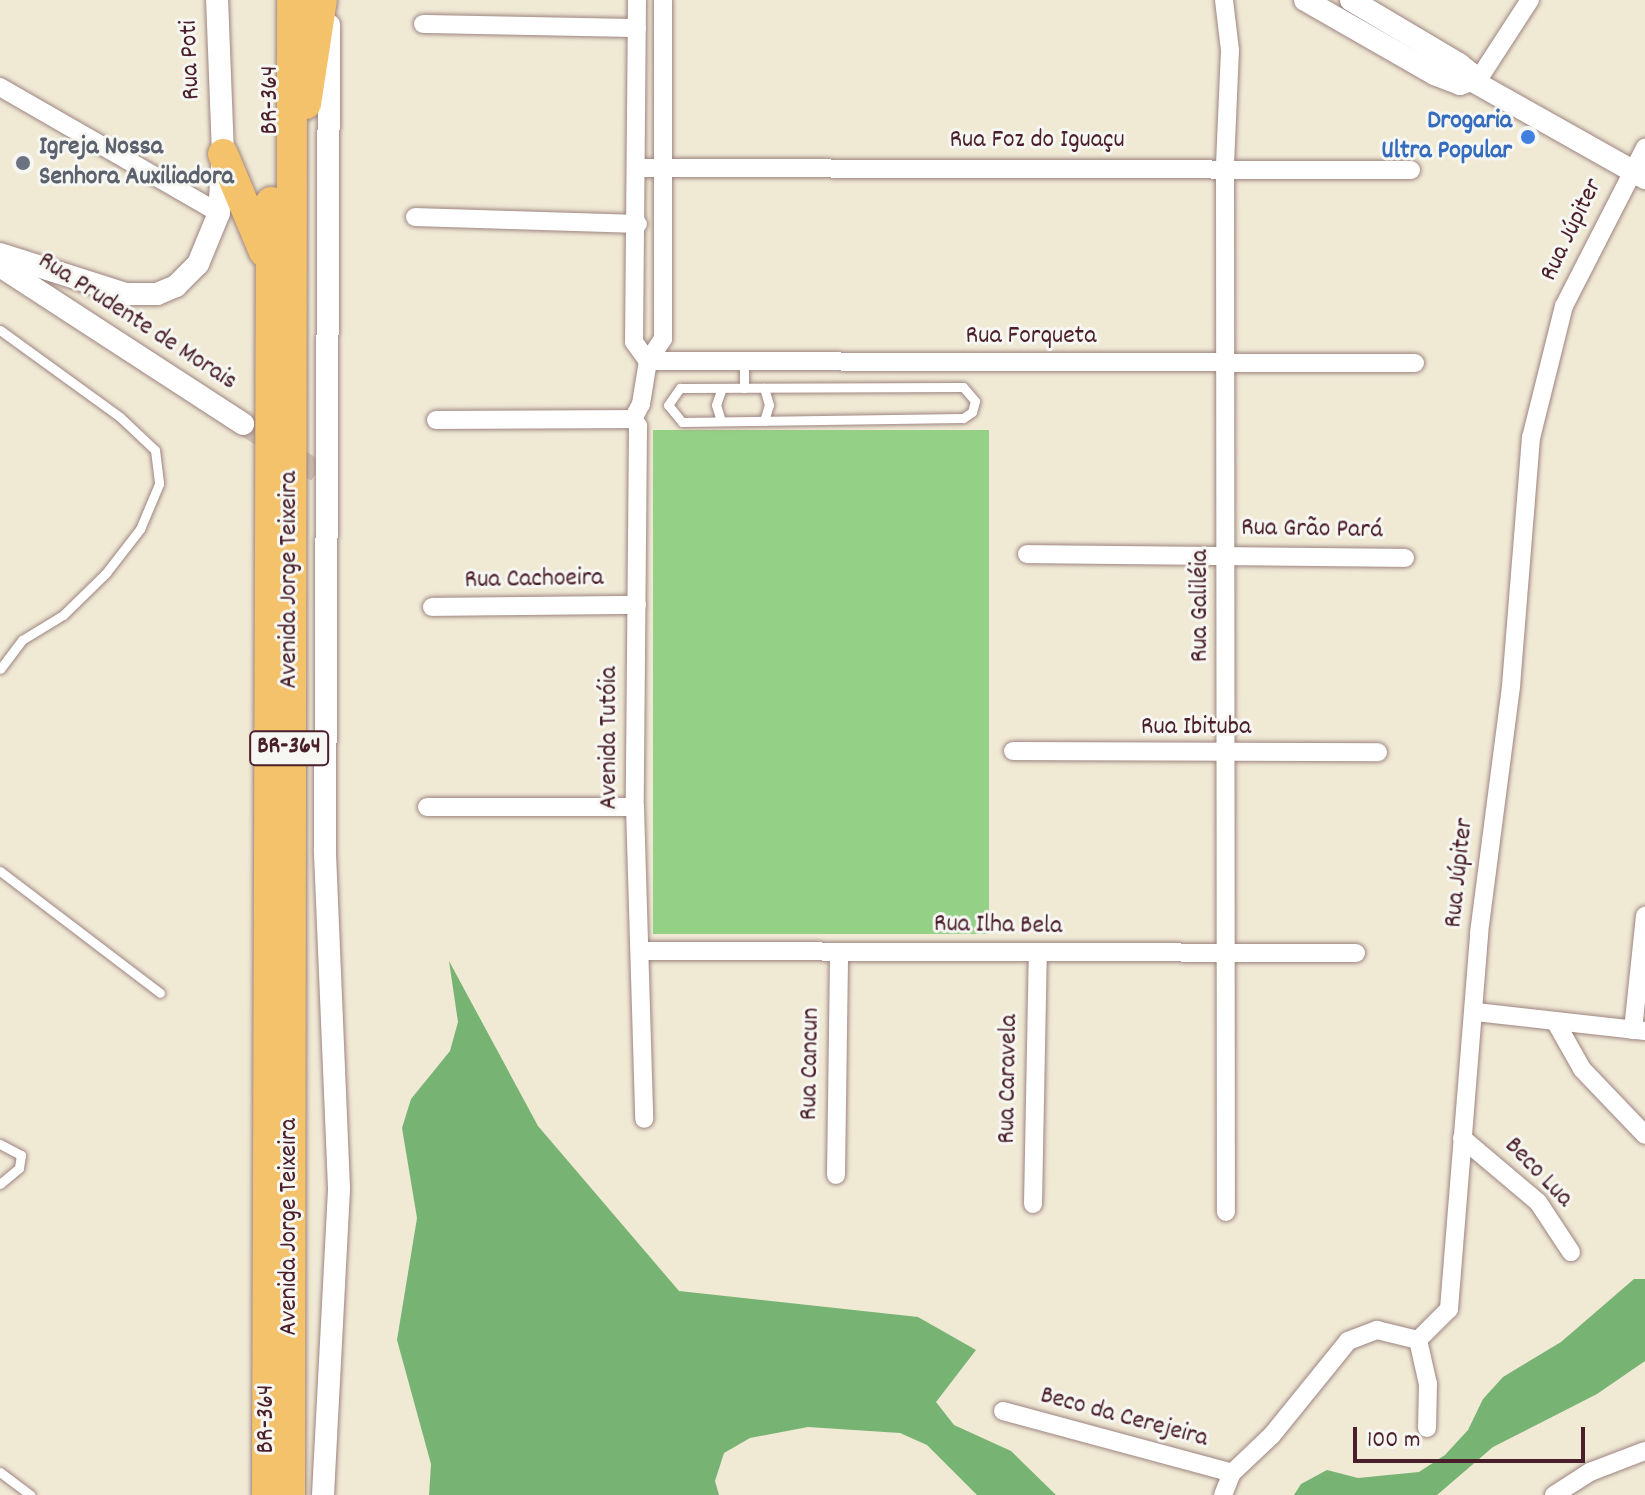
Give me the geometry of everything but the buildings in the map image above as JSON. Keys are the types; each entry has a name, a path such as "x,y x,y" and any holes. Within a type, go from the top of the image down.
{"highway":[{"name":"BR-364","path":"267,1495 271,0"},
{"name":"Avenida Jorge Teixeira","path":"290,1495 292,0"},
{"path":"290,208 322,0"},
{"path":"223,154 269,264"}],"street":[{"path":"323,1495 339,1188 325,849 329,0"},
{"path":"637,0 638,224 634,342 648,361"},
{"name":"Avenida Tutóia","path":"644,1119 635,807 638,426 633,419 641,404 648,361 663,339 663,0"},
{"name":"Rua Galiléia","path":"1224,0 1230,50 1225,166 1228,755 1226,1212"},
{"path":"1305,0 1434,74 1460,84 1473,82 1530,0"},
{"path":"1351,0 1459,64 1473,82 1638,174"},
{"name":"Rua Poti","path":"0,254 102,289 157,294 176,286 198,264 219,213 223,154 212,3"},
{"path":"423,24 637,28"},
{"path":"0,87 219,213"},
{"name":"Rua Júpiter","path":"1418,1340 1449,1309 1453,1289 1462,1138 1476,1012 1479,933 1511,686 1531,438 1564,306 1638,174 1645,148"},
{"name":"Rua Foz do Iguaçu","path":"638,168 1225,166 1411,170"},
{"path":"415,217 638,224"},
{"name":"Rua Prudente de Morais","path":"0,266 243,424"},
{"name":"Rua Forqueta","path":"648,361 1415,363"},
{"path":"436,420 633,419"},
{"name":"Rua Grão Pará","path":"1027,554 1405,558"},
{"name":"Rua Cachoeira","path":"432,607 637,605"},
{"name":"Rua Ibituba","path":"1013,751 1228,755 1378,752"},
{"path":"427,807 635,807"},
{"path":"1476,1012 1639,1031 1645,916"},
{"name":"Rua Ilha Bela","path":"640,951 1356,953"},
{"name":"Rua Cancun","path":"836,1175 839,953"},
{"name":"Rua Caravela","path":"1033,1204 1038,954"},
{"path":"1555,1021 1582,1069 1645,1135"},
{"name":"Beco Lua","path":"1462,1138 1538,1202 1571,1252"},
{"path":"1223,1495 1232,1473 1272,1435 1337,1352 1358,1333 1377,1330 1418,1340 1428,1384 1427,1428"},
{"name":"Beco da Cerejeira","path":"1003,1411 1232,1473"},
{"path":"1554,1495 1590,1472 1645,1451"}],"lane":[{"path":"0,330 155,450 159,484 140,529 106,573 63,615 22,640 0,669"},
{"path":"744,363 744,388"},
{"path":"963,387 975,401 972,412 963,418 764,421 678,420 668,405 680,388 764,388 963,387"},
{"path":"721,421 716,405 722,388"},
{"path":"764,388 769,405 764,421"},
{"path":"0,871 160,993"},
{"path":"0,1144 21,1155 19,1168 0,1184"},
{"path":"0,1472 30,1495"}],"green space":[{"path":"653,430 989,430 989,934 653,934"},
{"path":"449,961 538,1126 679,1291 918,1317 976,1350 936,1402 954,1425 1011,1451 1056,1495 977,1495 927,1445 900,1433 808,1427 750,1438 724,1453 715,1481 719,1495 429,1495 431,1464 397,1340 417,1218 402,1128 411,1099 450,1051 458,1022"},
{"path":"1634,1279 1645,1279 1645,1361 1597,1394 1493,1447 1437,1495 1294,1495 1301,1484 1327,1470 1358,1478 1419,1472 1445,1455 1468,1430 1483,1399 1503,1377 1561,1342"}],"tunnel":[{"path":"243,424 329,479"}],"place":[{"name":"Drogaria Ultra Popular","path":"1528,137"},
{"name":"Igreja Nossa Senhora Auxiliadora","path":"23,163"}]}
